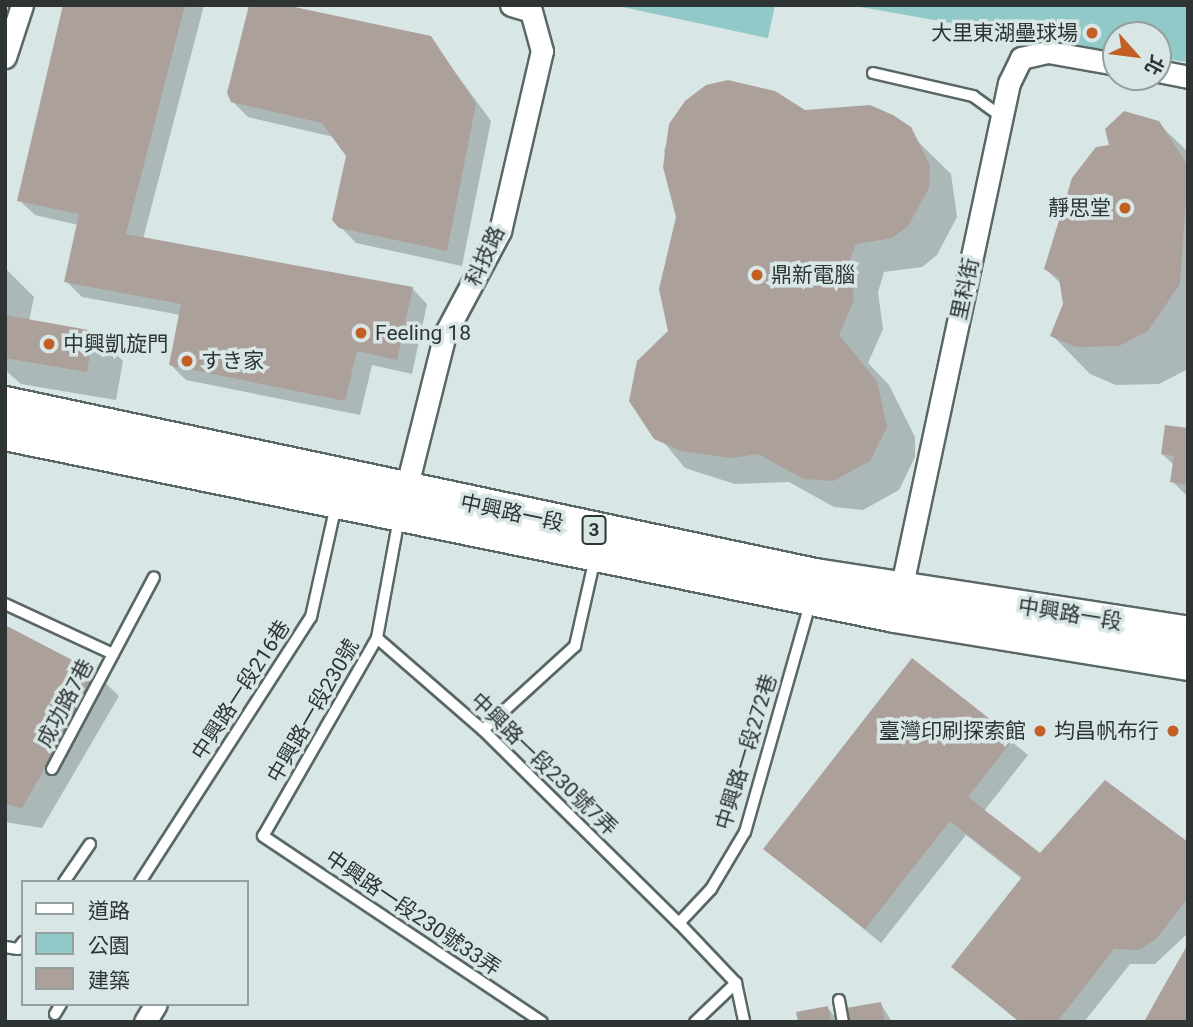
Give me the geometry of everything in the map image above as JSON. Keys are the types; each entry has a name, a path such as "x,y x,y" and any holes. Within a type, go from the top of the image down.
{"main road":[{"name":"中興路一段","path":"5,403 595,556 813,587"},
{"name":"中興路一段","path":"5,434 337,502 402,504 898,602 1188,664"},
{"name":"中興路一段","path":"898,602 1188,633"}],"street":[{"path":"5,57 22,5"},
{"name":"科技路","path":"402,504 445,334 500,232 542,51 531,11 510,5"},
{"name":"里科街","path":"898,602 1002,117 1021,58 1048,52 1102,62"},
{"path":"145,1022 155,1006"}],"lane":[{"path":"873,73 973,96 1002,117"},
{"name":"中興路一段216巷","path":"141,880 311,617 337,502"},
{"name":"中興路一段230號","path":"263,836 377,638 402,504"},
{"path":"483,730 575,646 595,556"},
{"name":"成功路7巷","path":"52,769 154,577"},
{"name":"中興路一段272巷","path":"679,923 711,889 745,832 813,587"},
{"name":"成功路7巷","path":"5,604 113,654"},
{"name":"中興路一段230號7弄","path":"377,638 483,730 679,923 736,983"},
{"name":"中興路一段230號33弄","path":"263,836 542,1022"},
{"path":"65,880 90,844"},
{"path":"5,947 18,949 21,945"},
{"path":"695,1022 736,983"},
{"path":"736,983 744,1022"},
{"path":"839,1000 843,1022"}],"green space":[{"path":"613,5 775,5 768,38"},
{"name":"大里東湖壘球場","path":"849,5 1188,5 1188,62 1172,60 1172,21 1102,21 1102,50"}],"building":[{"path":"63,5 185,5 126,234 413,287 397,360 357,351 345,401 169,365 181,304 64,282 79,214 17,201"},
{"path":"249,5 285,5 431,36 476,104 447,251 339,228 332,220 346,156 322,123 231,102 227,93"},
{"name":"鼎新電腦","path":"728,80 775,91 805,110 870,105 911,127 930,165 929,188 908,226 892,238 856,244 849,262 854,300 839,335 877,381 887,427 870,461 833,481 804,479 758,454 732,458 681,451 654,439 629,401 637,361 668,331 659,289 676,217 663,167 669,124 685,101 706,85"},
{"name":"靜思堂","path":"1124,111 1159,121 1188,166 1180,284 1148,331 1119,346 1076,347 1050,336 1063,304 1059,278 1044,269 1072,178 1096,147 1109,145 1105,129"},
{"name":"中興凱旋門","path":"5,315 94,331 87,372 5,358"},
{"path":"1165,425 1188,428 1188,485 1170,482 1174,456 1161,454"},
{"path":"5,625 99,674 22,808 5,804"},
{"path":"912,658 1014,738 968,797 1040,853 1105,780 1188,842 1188,898 1156,939 1139,950 1114,949 1057,1022 1020,1022 951,967 1022,877 950,821 865,929 763,849"},
{"path":"1188,944 1188,1022 1144,1022 1160,993"},
{"path":"881,1002 885,1022 848,1022 846,1008"},
{"path":"828,1006 831,1022 798,1022 796,1012"}],"place":[{"name":"大里東湖壘球場","path":"1092,33"},
{"name":"靜思堂","path":"1125,208"},
{"name":"鼎新電腦","path":"757,275"},
{"name":"Feeling 18","path":"361,333"},
{"name":"中興凱旋門","path":"49,344"},
{"name":"すき家","path":"187,361"},
{"name":"臺灣印刷探索館","path":"1040,731"},
{"name":"均昌帆布行","path":"1173,731"}]}
